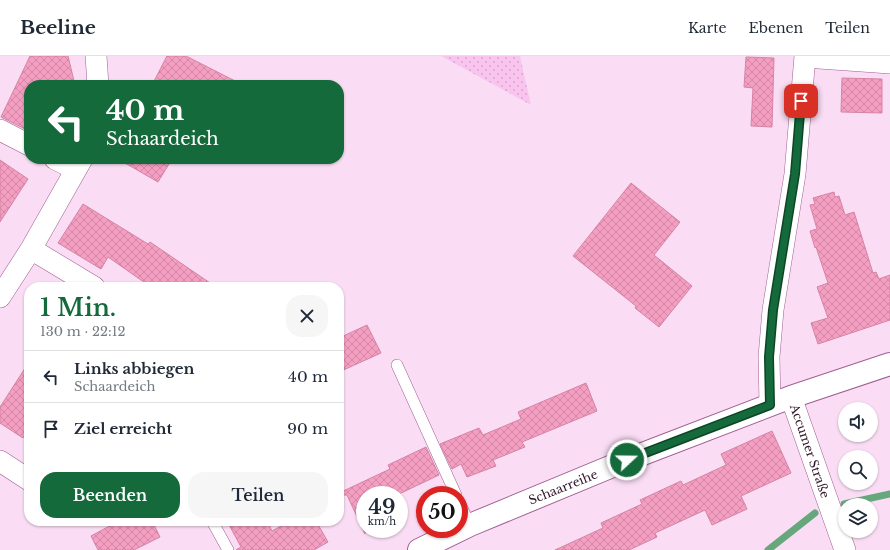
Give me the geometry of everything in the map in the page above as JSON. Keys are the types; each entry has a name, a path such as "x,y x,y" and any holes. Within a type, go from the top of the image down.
{"main road":[{"name":"Schaarreihe","path":"419,550 470,525 627,460 791,397 890,364"}],"street":[{"path":"96,56 98,80"},
{"path":"770,405 769,357 773,310 795,174 805,57 890,63"},
{"path":"0,130 24,143"},
{"path":"0,297 31,248 78,164"},
{"path":"31,248 86,282"},
{"name":"Accumer Straße","path":"791,397 845,550"},
{"path":"0,461 24,477"}],"lane":[{"path":"397,365 452,486"},
{"path":"468,521 470,525"},
{"path":"215,526 228,550"}],"shaded area":[{"path":"441,56 520,56 531,105"}],"building":[{"path":"30,56 68,56 74,80 24,80 24,128 1,117"},
{"path":"167,56 186,56 233,80 155,80"},
{"path":"746,57 774,58 772,127 751,126 753,88 744,87"},
{"path":"842,78 882,79 882,113 841,112"},
{"path":"0,160 28,179 0,222"},
{"path":"127,164 169,164 158,182"},
{"path":"631,183 680,222 654,255 692,286 659,327 635,308 636,306 573,256"},
{"path":"834,192 835,197 839,196 845,215 854,212 873,273 876,272 879,279 890,275 890,320 818,344 811,323 828,318 817,287 828,283 810,231 817,229 810,205 815,204 813,198"},
{"path":"83,204 148,244 150,242 209,282 144,282 108,257 101,269 58,243"},
{"path":"367,325 381,353 344,370 344,336"},
{"path":"24,370 23,438 0,423 0,407"},
{"path":"586,383 597,411 522,442 525,447 493,460 496,466 467,477 461,464 452,469 440,444 479,428 483,435 521,419 518,412"},
{"path":"772,431 791,473 741,496 747,509 712,525 705,510 655,533 657,537 629,550 555,550 603,528 601,523 642,504 640,500 681,481 683,485 726,465 721,454"},
{"path":"426,447 439,475 408,490 408,486 356,486 356,514 347,495 344,495 344,491 390,469 388,465"},
{"path":"110,526 154,526 160,537 134,550 98,550 91,536"},
{"path":"230,526 270,526 272,531 281,526 319,526 328,542 314,550 236,550 241,547"}],"waterway":[{"path":"872,498 890,494"},
{"path":"768,550 815,513"}],"route":[{"path":"627,460 770,405 769,357 773,310 795,174 801,101"}]}
